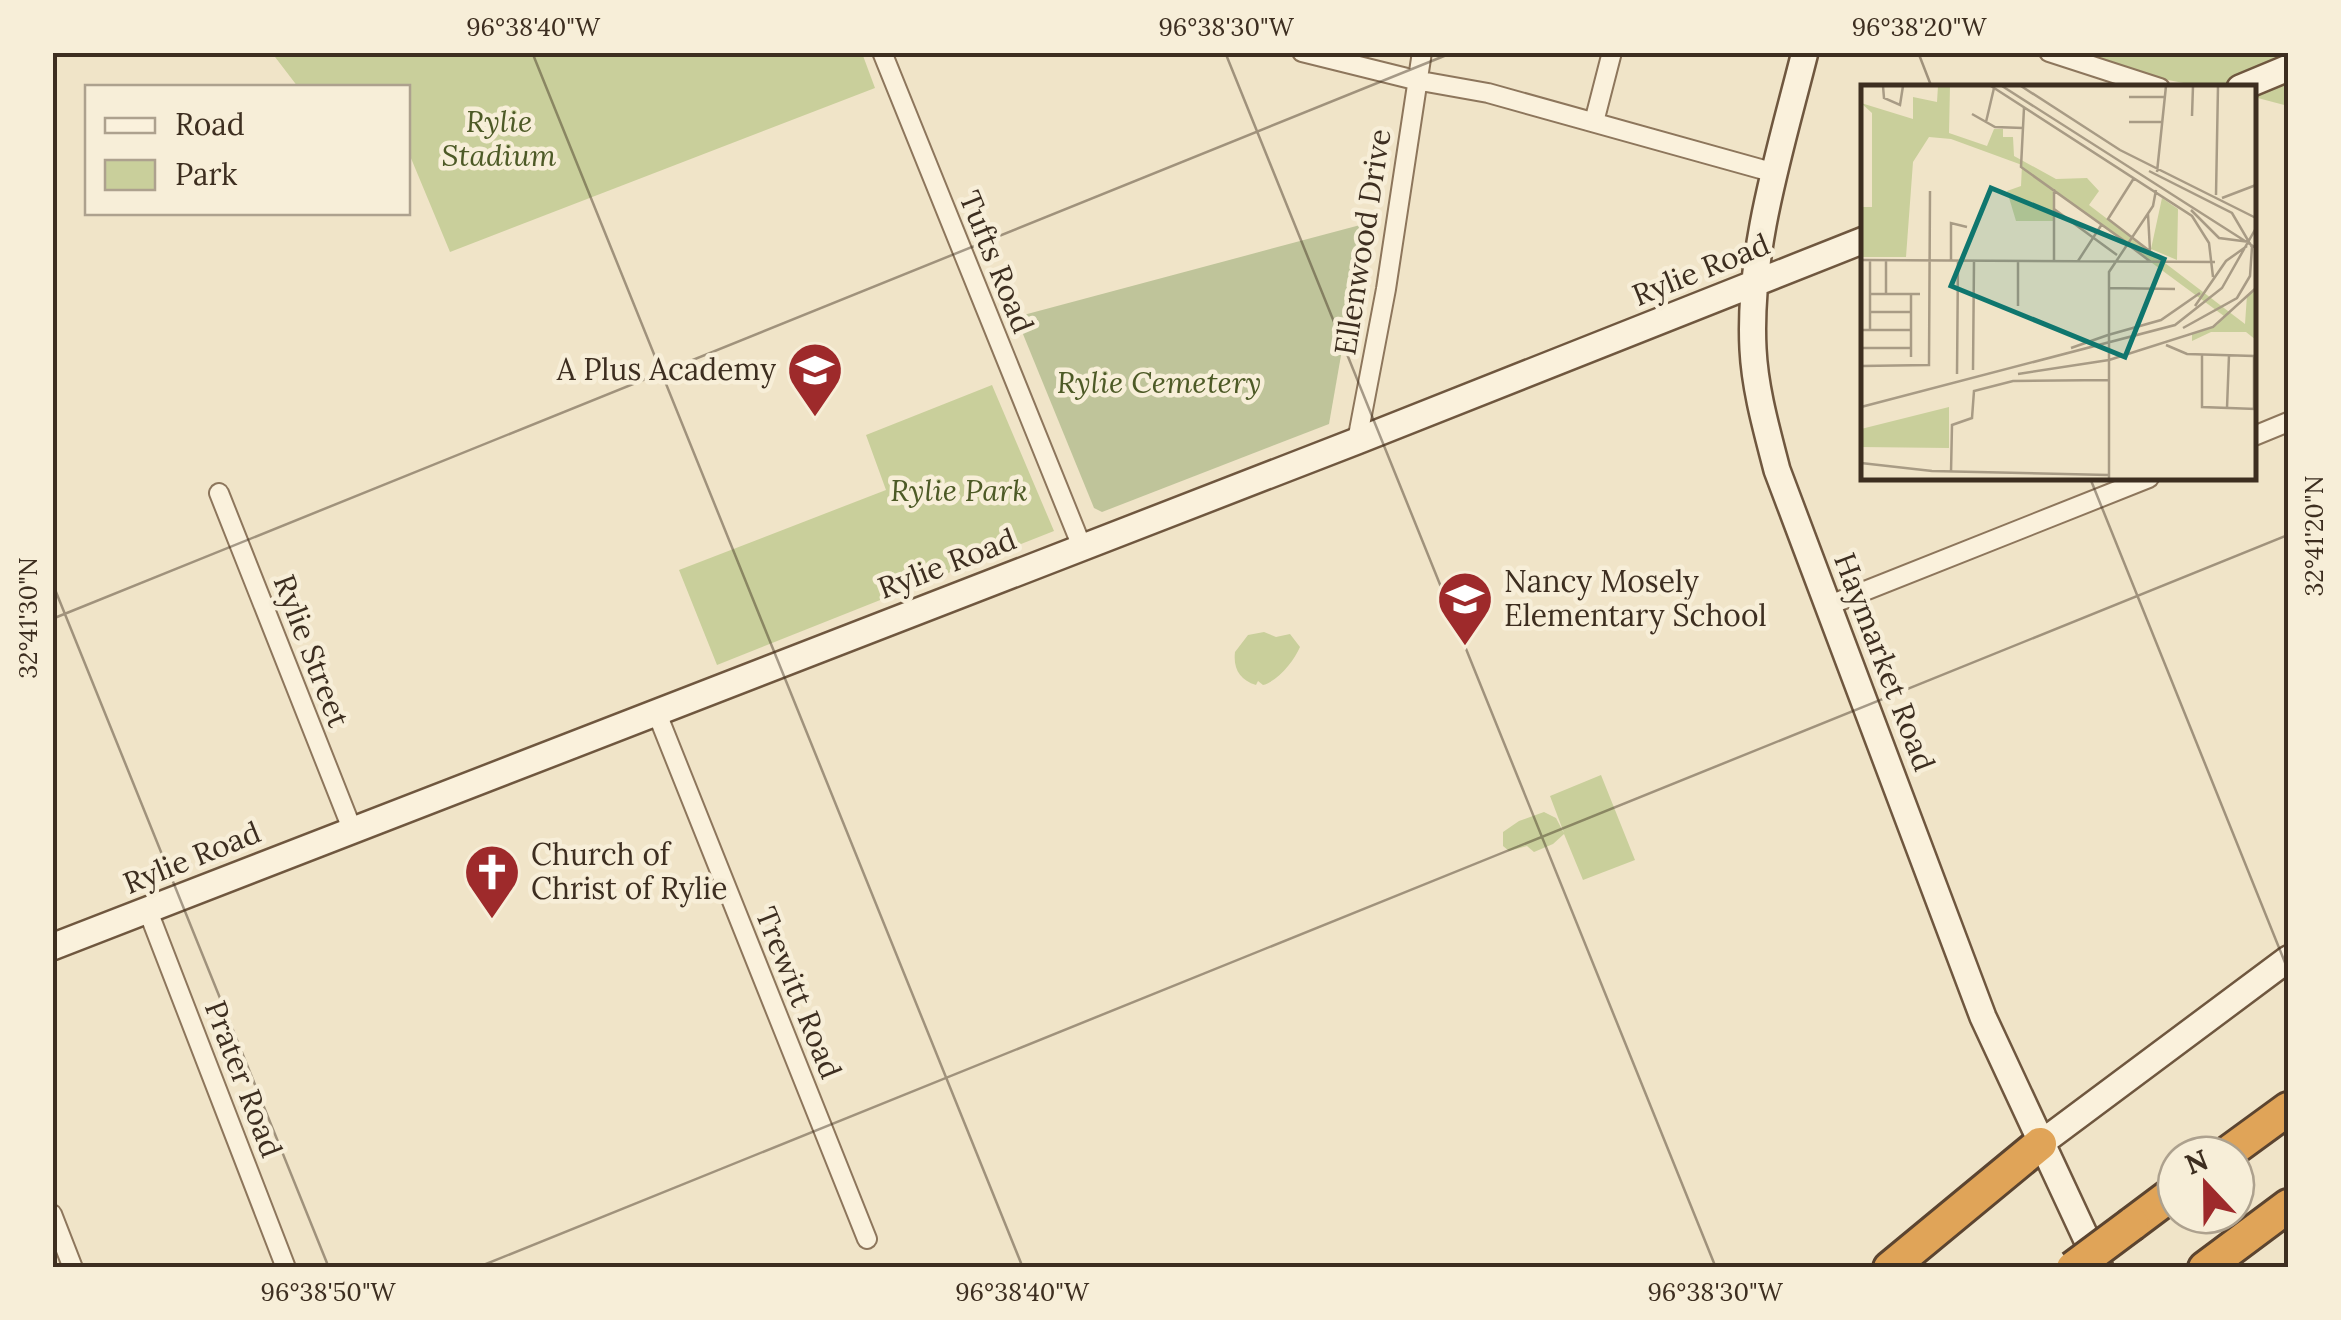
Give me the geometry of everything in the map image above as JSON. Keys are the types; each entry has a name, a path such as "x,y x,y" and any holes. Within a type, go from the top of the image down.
{"highway":[{"path":"2252,1135 2288,1108"},
{"path":"1890,1268 2040,1144"},
{"path":"2205,1268 2288,1206"},
{"path":"2072,1268 2156,1207"}],"street":[{"name":"Tufts Road","path":"882,52 1082,547"},
{"path":"1302,52 1488,93 1774,173"},
{"name":"Ellenwood Drive","path":"1357,441 1386,289 1422,52"},
{"path":"1594,122 1612,52"},
{"name":"Haymarket Road","path":"1805,52 1774,173 1754,284 1753,350 1762,411 1778,470 1827,606 1983,1017 2100,1268"},
{"path":"2049,52 2151,85"},
{"path":"2247,85 2288,68"},
{"name":"Rylie Road","path":"52,947 1861,241"},
{"path":"2256,435 2288,422"},
{"path":"1827,606 2144,480"},
{"name":"Rylie Street","path":"220,493 352,829"},
{"name":"Trewitt Road","path":"656,712 867,1238"},
{"name":"Prater Road","path":"148,911 286,1268"},
{"path":"2040,1144 2288,959"},
{"path":"52,1214 73,1268"}],"green space":[{"name":"Rylie Stadium","path":"272,53 862,53 875,88 450,252 410,156 410,85 296,85"},
{"path":"2029,53 2288,53 2288,106 2256,98 2256,85 2194,85"},
{"name":"Rylie Cemetery","path":"1364,224 1329,424 1102,512 1094,508 1016,317"},
{"name":"Rylie Park","path":"992,385 1054,531 717,665 679,570 886,490 866,435"},
{"path":"1264,632 1276,637 1290,634 1300,647 1280,675 1269,683 1263,685 1258,681 1256,685 1239,673 1235,652 1248,635"},
{"path":"1601,775 1635,860 1583,880 1564,834 1534,852 1527,846 1509,851 1503,846 1503,832 1544,812 1556,818 1564,833 1550,796"}],"place":[{"name":"A Plus Academy","path":"815,419"},
{"name":"Nancy Mosely Elementary School","path":"1465,648"},
{"name":"Church of Christ of Rylie","path":"492,921"}]}
